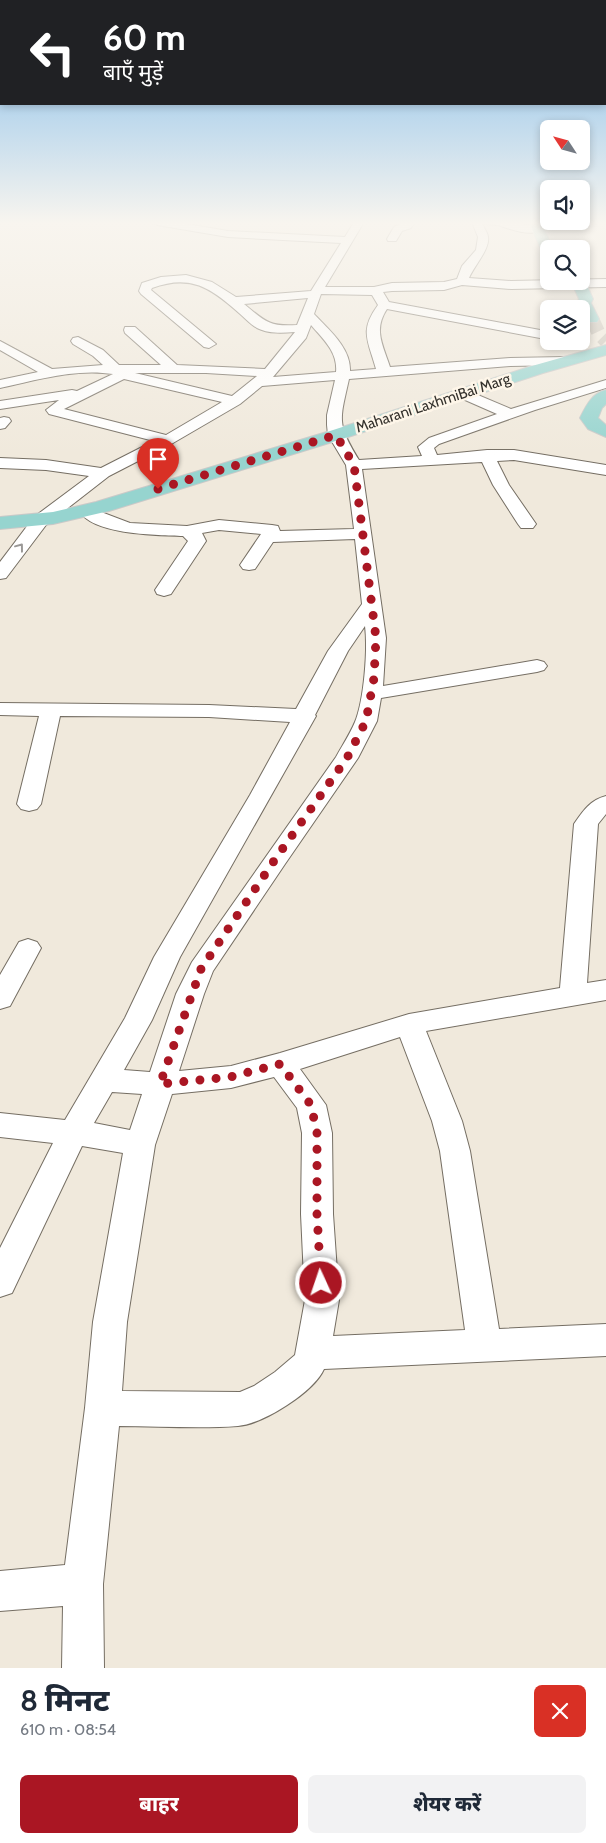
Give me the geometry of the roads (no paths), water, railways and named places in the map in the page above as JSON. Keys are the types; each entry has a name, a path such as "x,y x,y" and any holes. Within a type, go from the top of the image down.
{"main road":[{"path":"546,360 600,347"},
{"name":"Maharani LaxhmiBai Marg","path":"0,523 40,521 88,512 336,435 564,361 600,347"},
{"path":"606,395 594,406 590,418 594,425 606,432"}],"street":[{"path":"157,300 209,344"},
{"path":"234,301 245,300"},
{"path":"0,574 40,521 103,473 168,440 235,400 264,378 301,335 313,300"},
{"path":"382,300 384,305"},
{"path":"234,301 262,325 283,330 302,328"},
{"path":"384,305 540,331"},
{"path":"384,305 374,320 372,330 384,372"},
{"path":"437,314 462,305"},
{"path":"82,1668 83,1584 103,1408 110,1322 140,1145 201,969 347,758 366,721 374,678 376,638 354,465 336,435 334,415 343,376 344,361 341,353 307,313"},
{"path":"130,330 174,369"},
{"path":"516,341 540,333"},
{"path":"78,341 98,353 119,371 147,381 235,400"},
{"path":"0,345 50,373"},
{"path":"0,384 50,373 82,369 119,371 174,369 264,378 343,376 546,360 564,361"},
{"path":"54,411 59,406 89,391 119,371"},
{"path":"431,460 426,447 428,444 510,414 606,384"},
{"path":"0,405 89,391"},
{"path":"461,393 510,414"},
{"path":"36,415 54,411 168,440"},
{"path":"354,465 514,454 606,470"},
{"path":"486,455 502,485 527,524"},
{"path":"0,463 46,465 103,473"},
{"path":"88,512 106,521 128,528 187,532 219,525 272,530 249,565"},
{"path":"164,590 197,541 194,535 187,532"},
{"path":"268,537 362,534"},
{"path":"0,1282 73,1133 138,1020 167,956 261,796 338,651 371,606"},
{"path":"370,694 537,666"},
{"path":"0,709 209,710 305,716"},
{"path":"29,804 51,710"},
{"path":"573,994 586,824 594,812 606,803"},
{"path":"0,999 28,948"},
{"path":"104,1080 160,1084 230,1077 280,1064 410,1024 573,994 606,990"},
{"path":"410,1024 447,1121 455,1151 484,1345"},
{"path":"103,1408 240,1409 266,1399 288,1384 308,1366 313,1353 322,1300 317,1214 317,1133 311,1105 280,1064"},
{"path":"0,1125 17,1129 73,1133 140,1145"},
{"path":"313,1353 606,1340"},
{"path":"0,1591 83,1584"}],"tunnel":[{"path":"592,319 599,334 606,341"}]}
